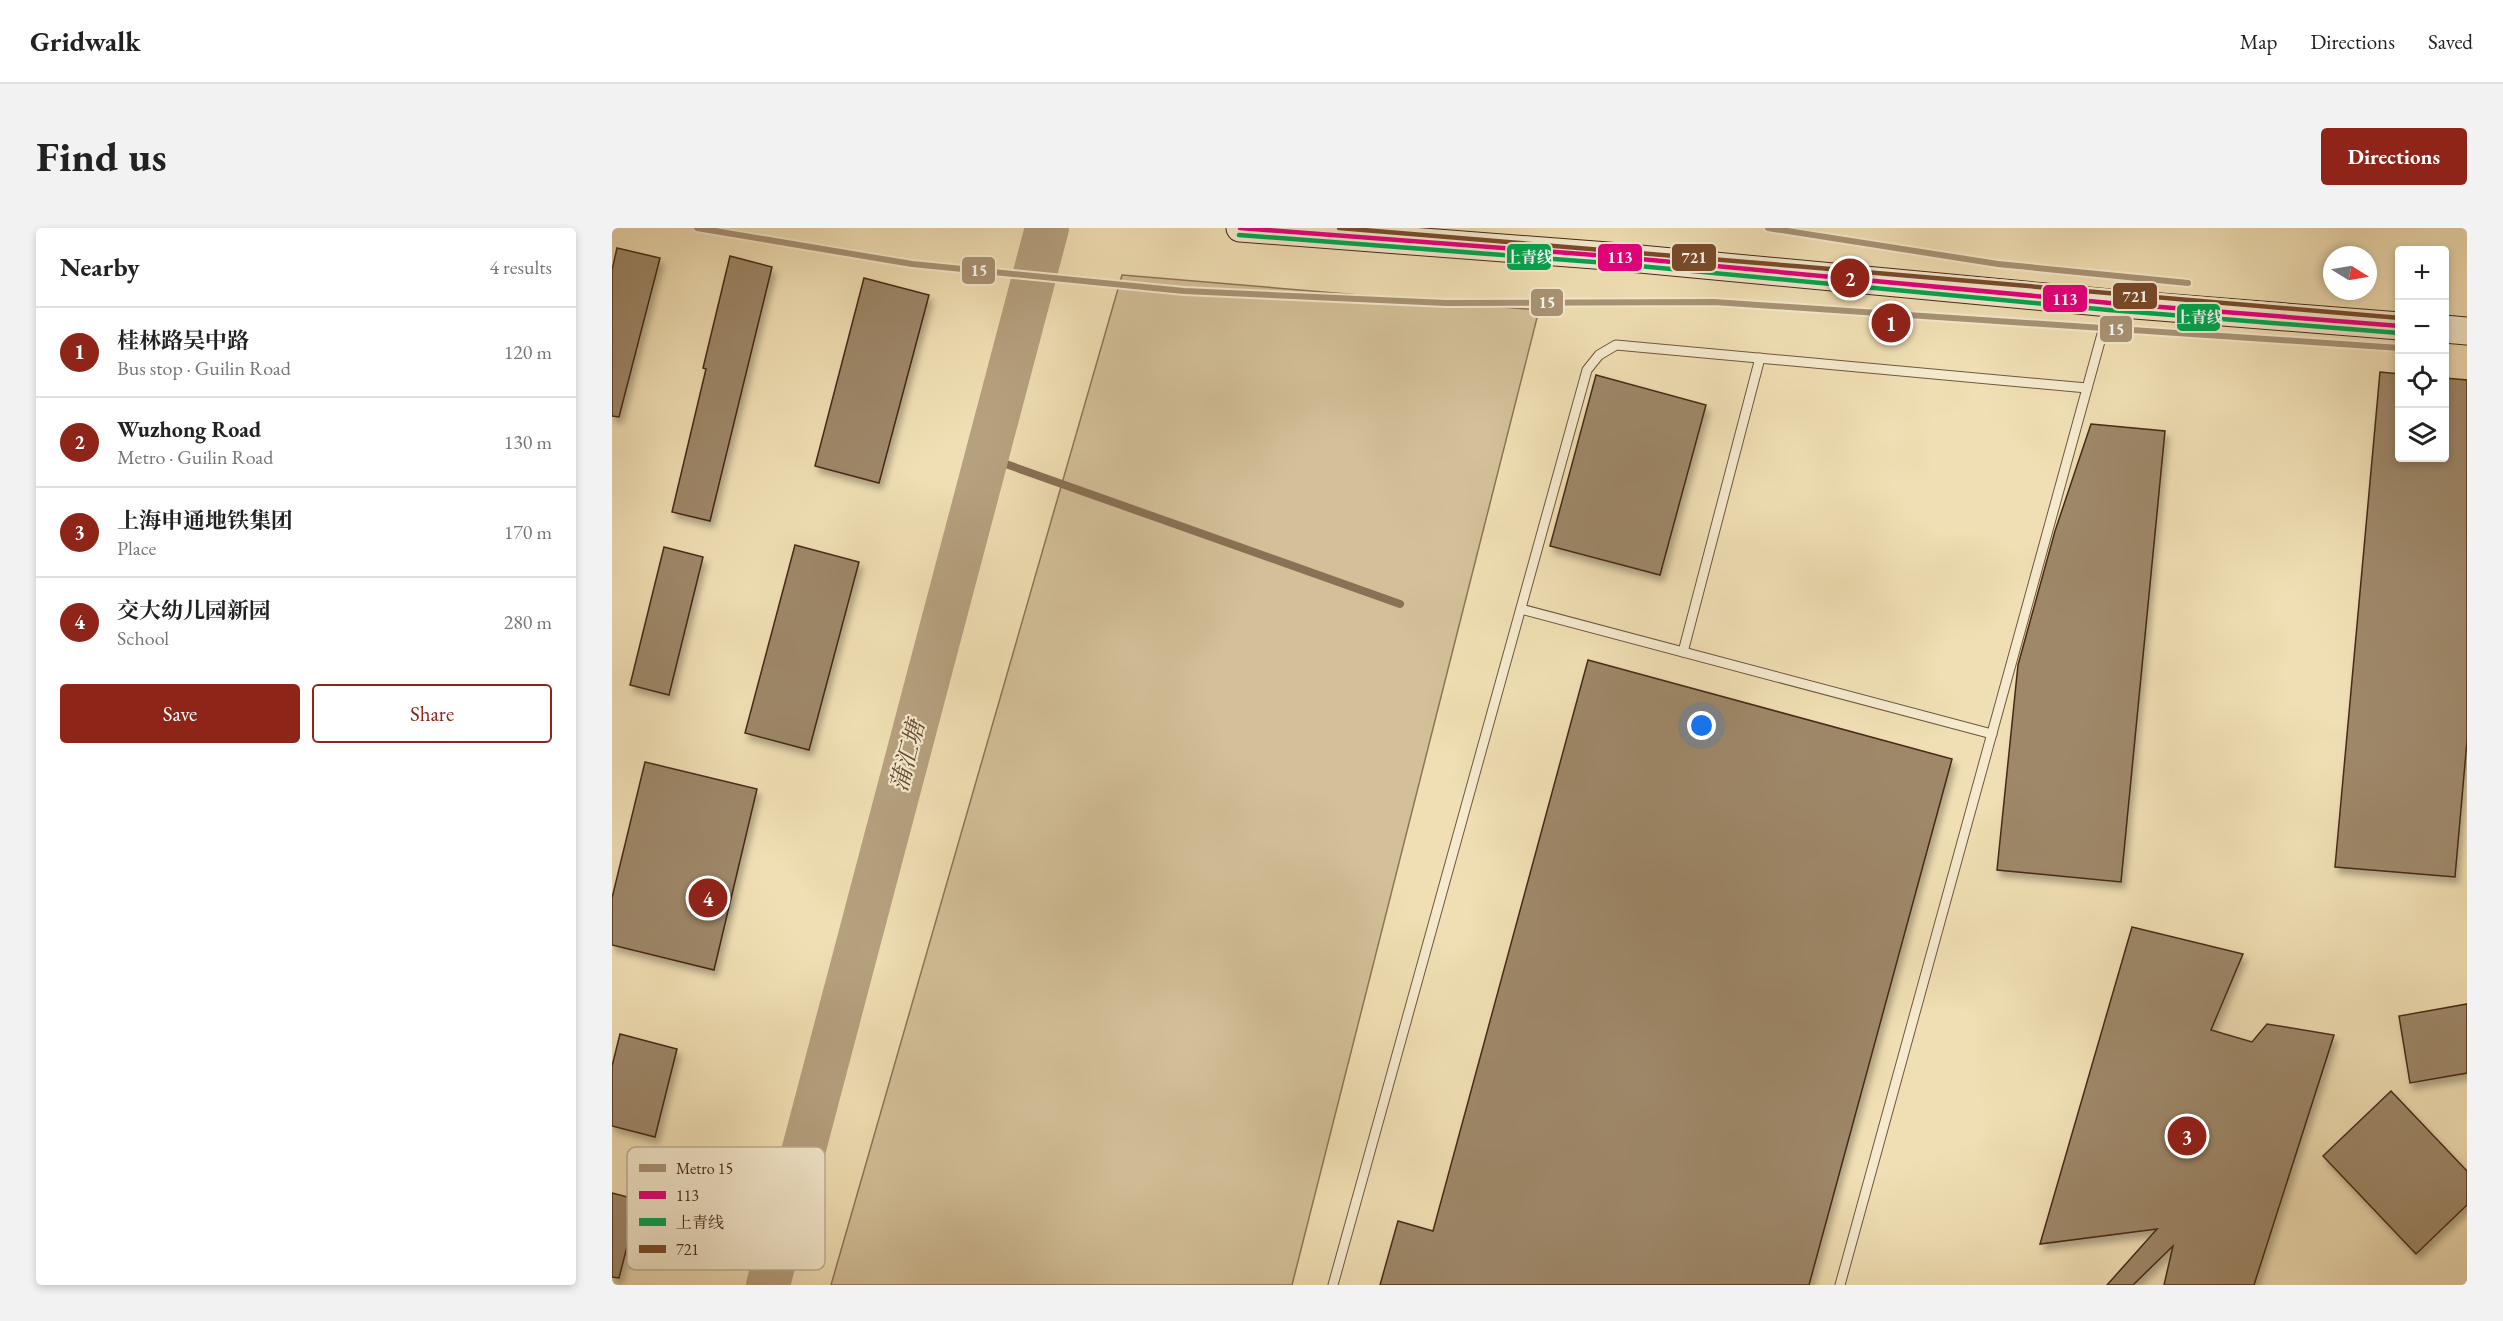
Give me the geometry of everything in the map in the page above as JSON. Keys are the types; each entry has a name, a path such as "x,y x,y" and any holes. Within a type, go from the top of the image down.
{"main road":[{"path":"1240,228 1608,256 2110,303 2395,326"},
{"path":"2449,329 2467,331"}],"lane":[{"path":"1840,1285 2110,303"},
{"path":"1334,1285 1587,370 1599,356 1616,345 2087,387"},
{"path":"1683,652 1760,358"},
{"path":"1521,609 1992,734"}],"shaded area":[{"path":"1122,275 1539,310 1292,1285 831,1285"}],"building":[{"path":"617,248 660,258 619,417 612,416 612,270"},
{"path":"730,256 772,267 710,521 672,512"},
{"path":"864,278 929,295 879,483 815,466"},
{"path":"2380,372 2395,374 2395,462 2449,462 2449,378 2467,380 2467,741 2455,877 2335,867"},
{"path":"1596,375 1706,405 1660,575 1550,546"},
{"path":"2091,424 2165,431 2121,882 1997,870 2018,665 2055,531"},
{"path":"795,545 859,562 809,750 745,733"},
{"path":"664,547 703,557 669,695 630,685"},
{"path":"1588,660 1952,759 1809,1285 1380,1285 1398,1221 1433,1231"},
{"path":"645,762 757,789 714,970 612,945 612,898"},
{"path":"2132,927 2243,954 2211,1030 2252,1042 2267,1024 2334,1035 2254,1285 2164,1285 2173,1246 2133,1285 2107,1285 2157,1229 2040,1244"},
{"path":"2467,1004 2467,1073 2410,1083 2399,1016"},
{"path":"620,1034 677,1049 655,1137 612,1126 612,1066"},
{"path":"2391,1091 2467,1171 2467,1205 2416,1254 2323,1156"},
{"path":"612,1193 627,1197 627,1247 619,1278 612,1277"}],"waterway":[{"name":"蒲汇塘","path":"804,1147 1047,228"},
{"path":"986,457 1400,604"},
{"name":"蒲汇塘","path":"768,1285 772,1270"}],"metro line":[{"name":"15","path":"697,228 912,264 1184,291 1446,303 1714,302 2395,348"},
{"name":"15","path":"1768,228 1998,264 2188,283"}],"transit line":[{"name":"113","path":"1240,228 1608,256 2110,303 2395,326"},
{"name":"721","path":"1339,228 2395,318"},
{"name":"上青线","path":"1239,235 1607,263 2109,310 2395,333"}],"place":[{"name":"Wuzhong Road","path":"1850,278"},
{"name":"桂林路吴中路","path":"1891,323"},
{"name":"交大幼儿园新园","path":"708,898"},
{"name":"上海申通地铁集团","path":"2187,1136"}]}
